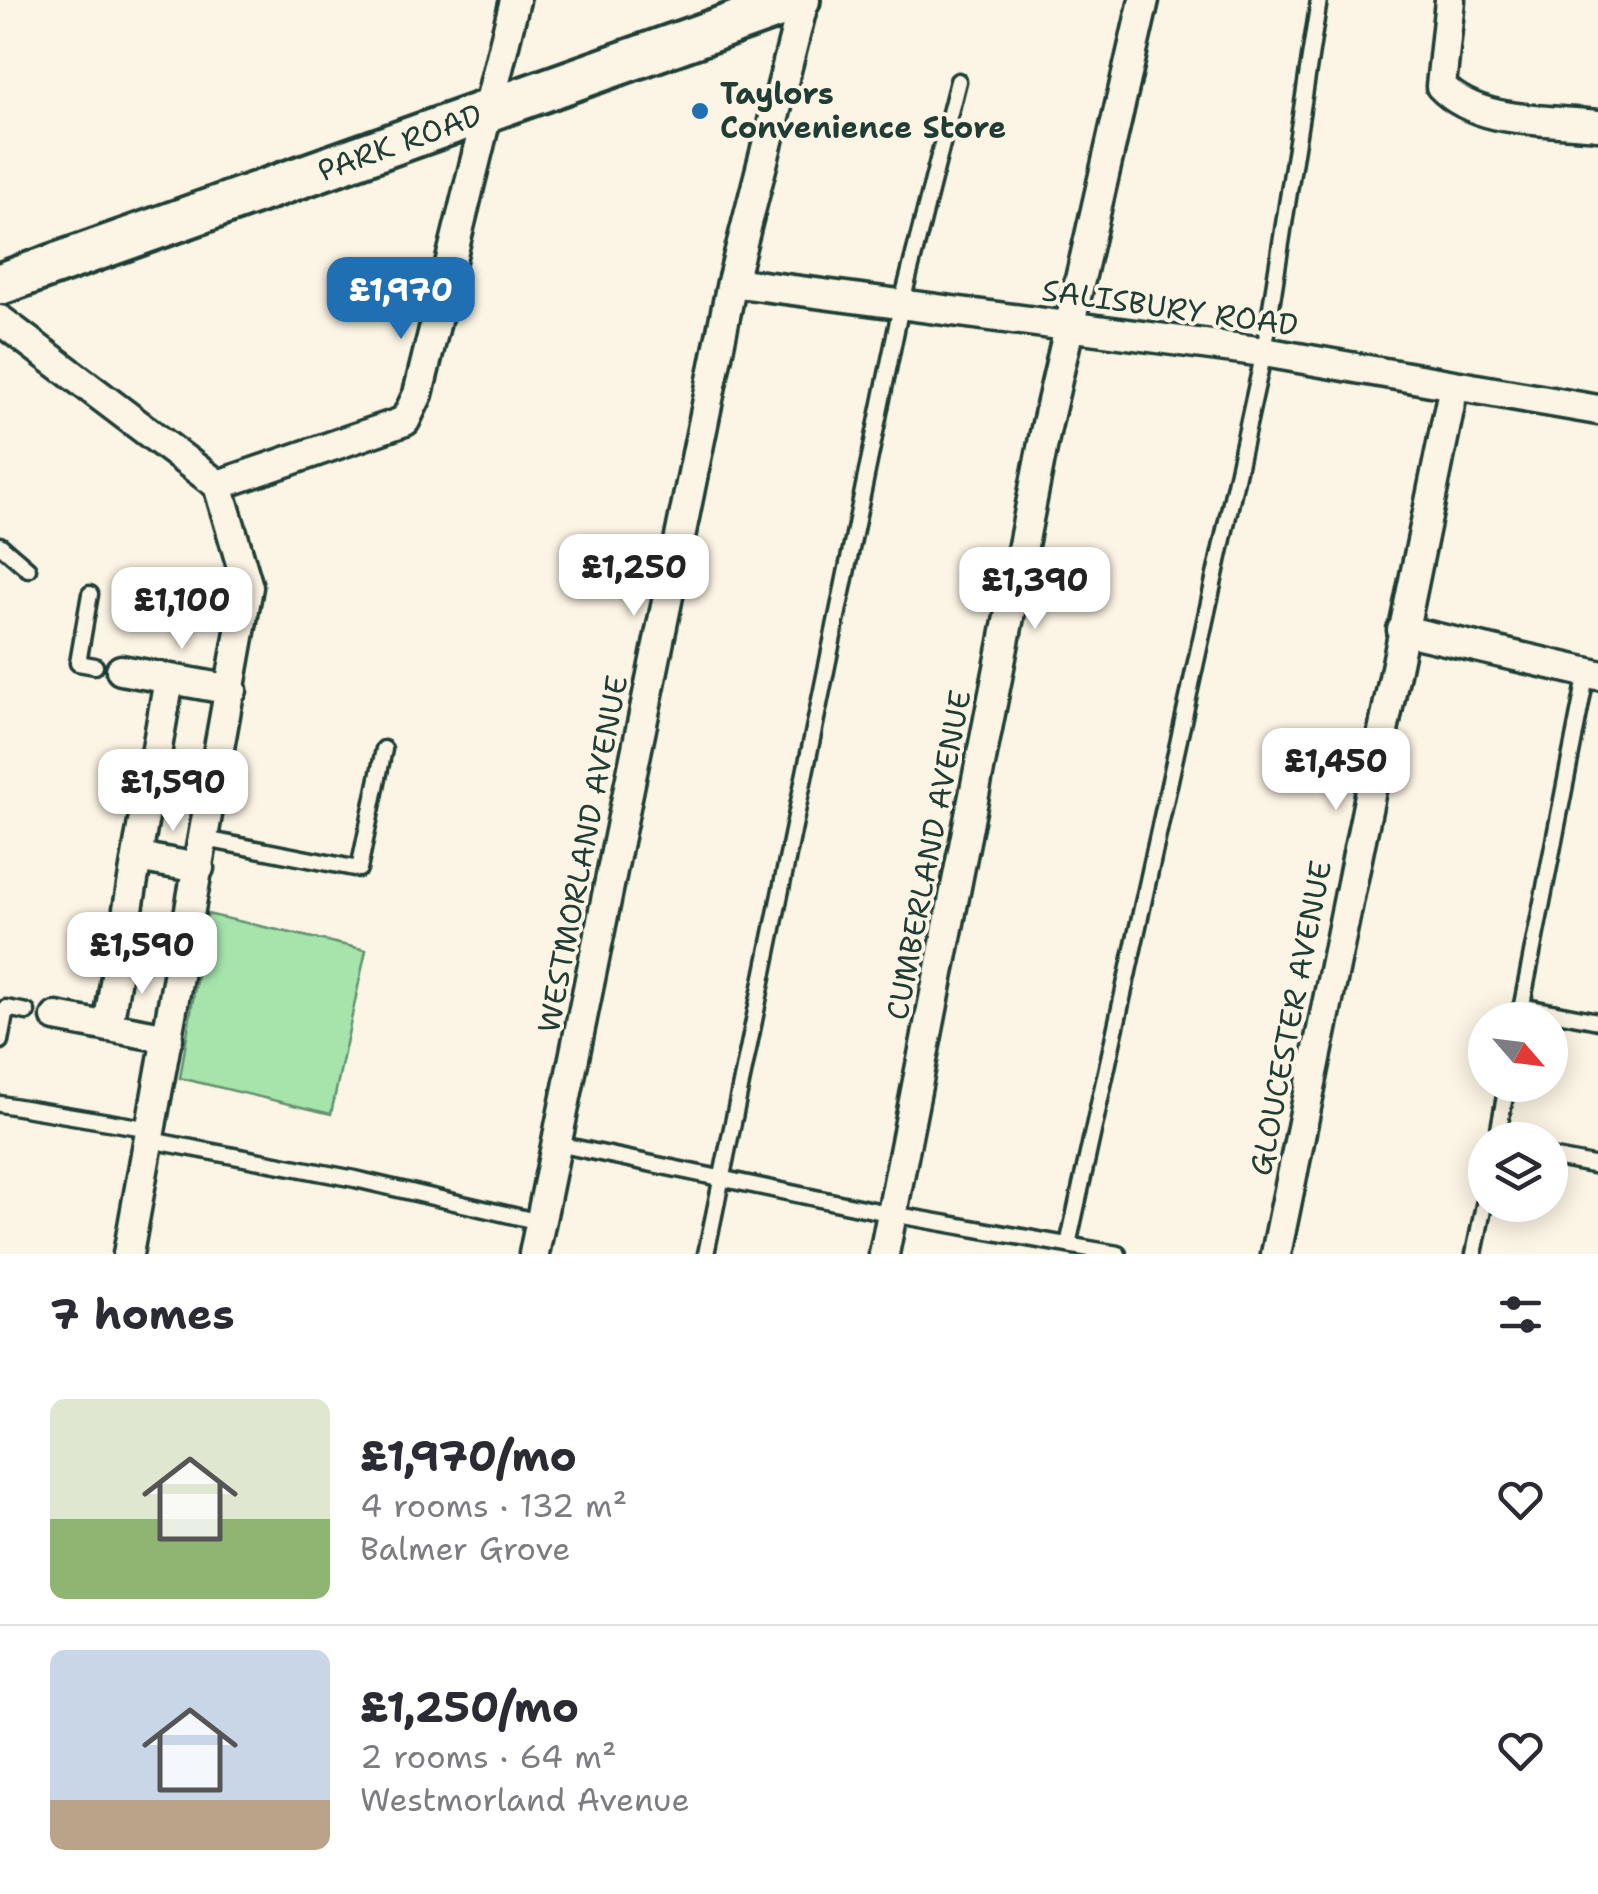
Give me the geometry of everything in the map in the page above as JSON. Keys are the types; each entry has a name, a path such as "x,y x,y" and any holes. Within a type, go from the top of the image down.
{"main road":[{"name":"PARK ROAD","path":"2,288 801,0"}],"street":[{"path":"218,484 405,421 418,394 515,0"},
{"name":"WESTMORLAND AVENUE","path":"534,1254 732,282 801,0"},
{"name":"CUMBERLAND AVENUE","path":"884,1254 1069,326 1144,0"},
{"path":"1450,0 1441,86 1455,101 1488,113 1598,124"},
{"name":"SALISBURY ROAD","path":"732,282 1264,352 1598,410"},
{"path":"2,288 218,484 248,587 128,1254"},
{"name":"GLOUCESTER AVENUE","path":"1276,1254 1454,384"},
{"path":"1402,630 1593,673"},
{"path":"108,668 232,690"},
{"path":"156,754 169,679"},
{"path":"128,908 147,799"},
{"path":"137,856 200,868"},
{"path":"108,1027 119,958"},
{"path":"56,1018 168,1038"}],"lane":[{"path":"1068,1245 1264,352 1319,0"},
{"path":"706,1254 901,306 958,81"},
{"path":"0,545 28,568"},
{"path":"90,594 78,663 108,668"},
{"path":"1522,1002 1593,673"},
{"path":"204,839 359,869 384,748"},
{"path":"0,1041 6,1008 27,1012"},
{"path":"1568,1017 1598,1020"},
{"path":"0,1104 540,1222"},
{"path":"557,1144 892,1214 1118,1254"},
{"path":"1568,1161 1598,1166"},
{"path":"1474,1254 1481,1222"}],"green space":[{"path":"207,914 366,950 331,1114 180,1078"}],"place":[{"name":"Taylors Convenience Store","path":"700,111"}]}
